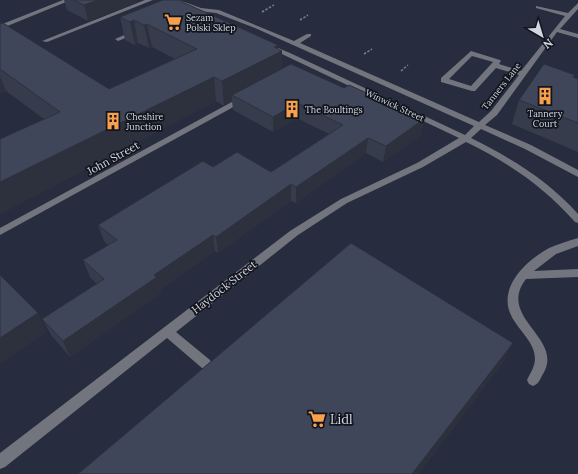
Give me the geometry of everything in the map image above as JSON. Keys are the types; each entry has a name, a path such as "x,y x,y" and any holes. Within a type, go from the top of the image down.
{"street":[{"path":"0,27 68,0"},
{"path":"45,41 150,0"},
{"name":"Winwick Street","path":"177,0 196,9 217,11 294,44 528,147 578,174"},
{"path":"546,0 538,7 569,15"},
{"name":"Tanners Lane","path":"466,138 494,113 556,30 578,5"},
{"path":"182,12 196,9 204,17"},
{"path":"118,40 140,30"},
{"path":"556,30 578,36"},
{"path":"294,44 308,35"},
{"name":"Winwick Street","path":"262,43 305,66 466,138 508,160 533,176 565,204 578,220"},
{"path":"471,53 498,61 494,65 472,89 444,80 471,53"},
{"path":"305,66 322,57"},
{"path":"494,65 522,74"},
{"name":"John Street","path":"0,232 253,95"},
{"name":"Haydock Street","path":"1,459 294,233 344,200 420,165 466,138"},
{"path":"533,380 541,366 539,348 526,332 514,311 513,298 516,285 522,275 550,252 578,242"},
{"path":"522,275 578,273"},
{"path":"167,331 206,364"}],"path":[{"path":"256,15 274,5"}],"building":[{"path":"73,0 98,0 84,5"},
{"path":"163,0 178,0 278,45 274,47 282,51 222,81 214,77 0,182 0,139 60,112 0,69 0,24 3,23 109,89 197,49 147,24 144,25 134,20 130,22 120,17"},
{"path":"291,64 344,88 349,85 424,119 386,146 368,138 296,187 291,184 216,237 213,235 154,275 157,277 63,341 42,319 104,279 83,260 117,240 98,225 203,161 213,167 237,152 271,172 343,125 297,103 273,117 232,95"},
{"path":"544,64 575,75 573,77 578,79 578,123 519,100"},
{"name":"Lidl","path":"351,243 513,343 412,474 78,474"},
{"path":"0,275 38,313 0,338"}],"place":[{"name":"Sezam Polski Sklep","path":"173,22"},
{"name":"Tannery Court","path":"545,96"},
{"name":"The Boultings","path":"292,109"},
{"name":"Cheshire Junction","path":"113,121"},
{"name":"Lidl","path":"317,419"}]}
